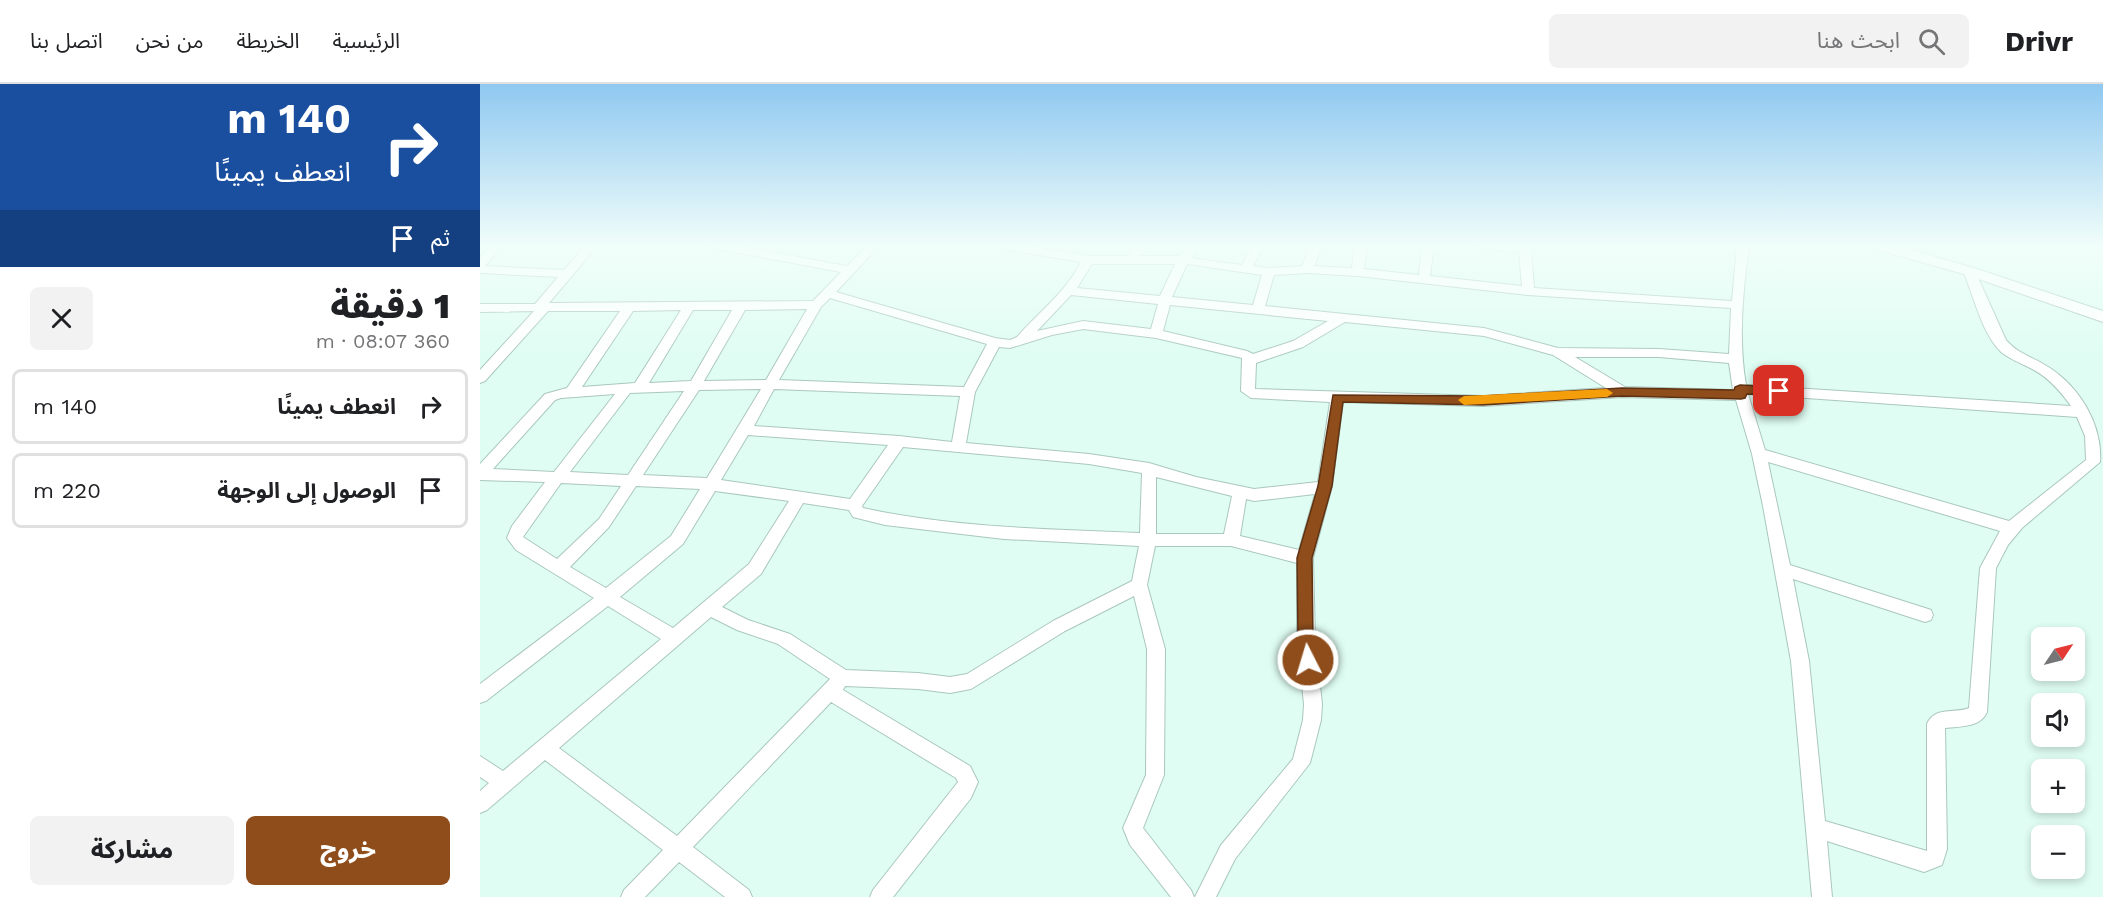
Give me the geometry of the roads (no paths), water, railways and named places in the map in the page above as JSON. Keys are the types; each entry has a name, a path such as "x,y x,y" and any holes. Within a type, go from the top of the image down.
{"main road":[{"path":"2002,283 2103,317"}],"street":[{"path":"480,378 561,283"},
{"path":"480,695 654,561 676,540 744,430 816,305 839,283"},
{"path":"1022,341 1075,283"},
{"path":"1156,334 1165,299 1172,283"},
{"path":"1258,309 1266,283"},
{"path":"1452,283 1528,291 1737,305"},
{"path":"1527,283 1528,291"},
{"path":"1739,283 1735,359 1740,392 1759,454 1785,570 1800,661 1822,897"},
{"path":"1816,828 1924,862 1932,861 1936,856 1939,833 1936,724 1945,718 1960,720 1970,718 1978,712 1988,568 1995,551 2011,528 2092,462 2096,446 2082,412 2054,378 2001,343 1975,283"},
{"path":"1067,291 1484,332 1558,352 1659,353 1735,359"},
{"path":"829,294 995,342 1010,344 1076,325 1156,334 1244,354 1250,360 1248,391 1252,394 1483,400 1622,392 1740,392 1847,395 2082,412"},
{"path":"481,310 690,305 816,305"},
{"path":"673,637 522,546 515,538 517,530 555,477 632,389 690,305"},
{"path":"558,568 604,523 694,387 741,305"},
{"path":"571,392 630,306"},
{"path":"1250,360 1298,345 1341,319"},
{"path":"958,448 968,392 995,342"},
{"path":"1558,352 1622,392"},
{"path":"480,474 550,398 559,393 771,383 842,384 968,392"},
{"path":"1205,897 1228,852 1301,763 1312,720 1313,704 1306,639 1305,558 1325,486 1337,398"},
{"path":"744,430 899,441 1089,459 1149,469 1240,493 1281,493 1325,486"},
{"path":"854,505 899,441"},
{"path":"1759,454 2011,528"},
{"path":"1149,469 1148,540 1139,585 1156,649 1155,775 1133,828 1137,838 1184,897"},
{"path":"480,474 709,484 854,505"},
{"path":"1231,540 1240,493"},
{"path":"480,803 755,569 800,496"},
{"path":"854,505 858,513 885,519 1004,533 1148,540 1231,540 1305,558"},
{"path":"1785,570 1926,615"},
{"path":"631,897 836,685 918,681 950,685 971,681 1019,649 1073,618 1139,585"},
{"path":"709,608 743,625 784,639 836,685 963,772 968,782 964,791 880,897"},
{"path":"544,748 742,897"},
{"path":"480,765 502,782"}]}
